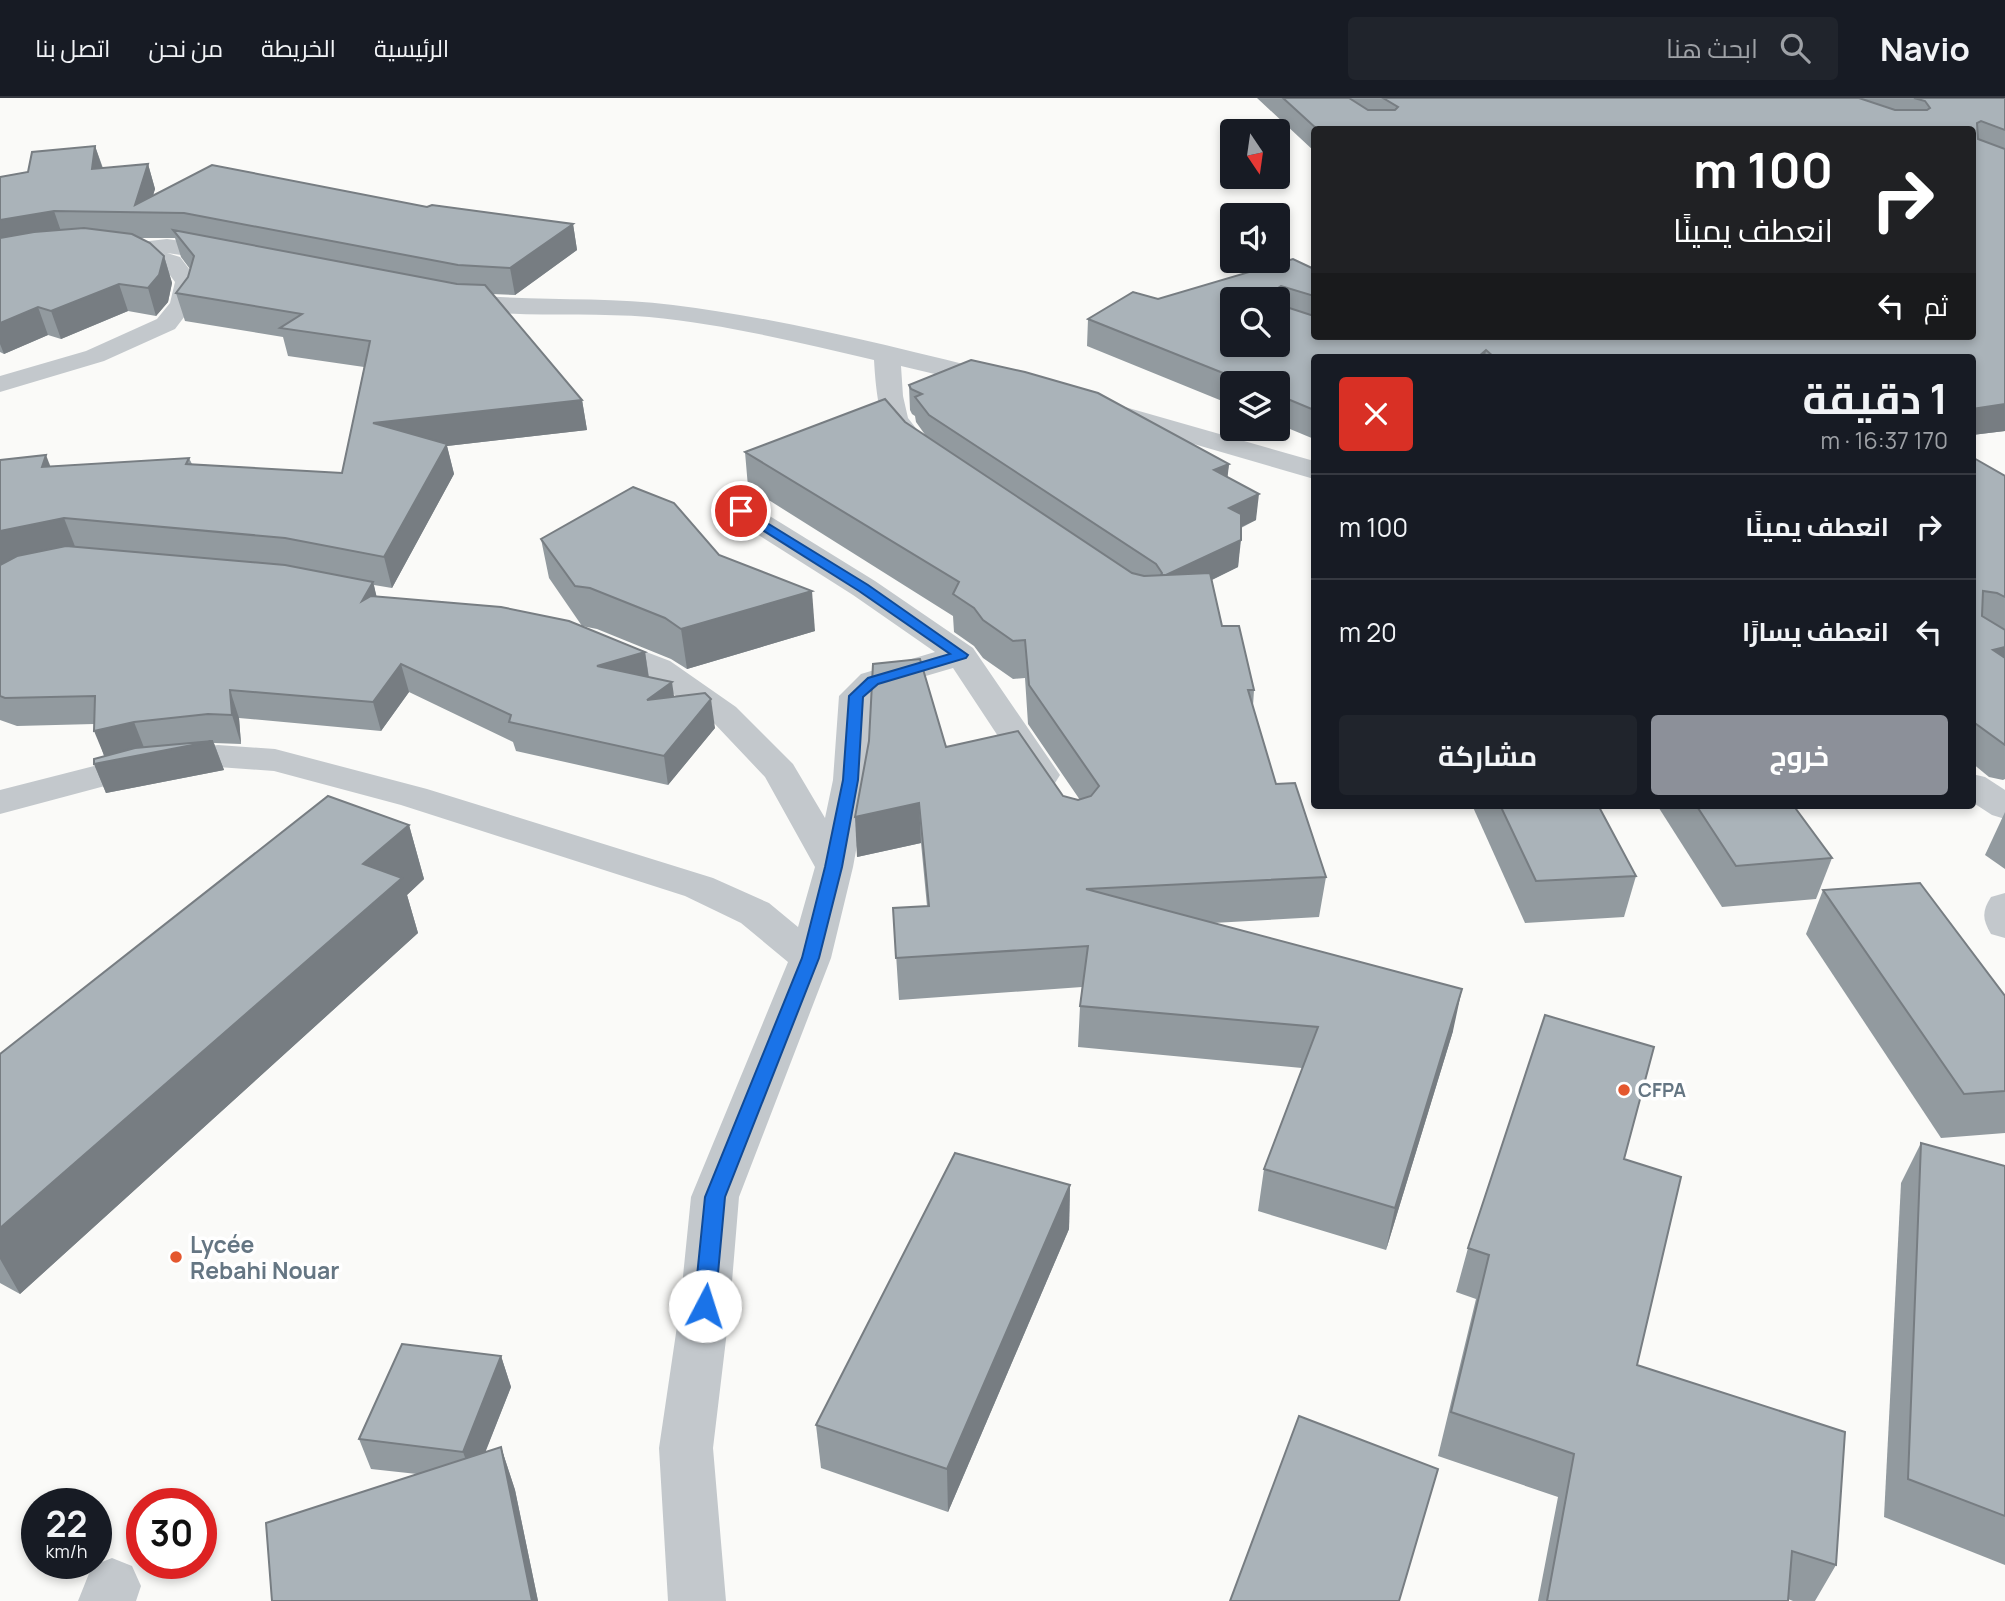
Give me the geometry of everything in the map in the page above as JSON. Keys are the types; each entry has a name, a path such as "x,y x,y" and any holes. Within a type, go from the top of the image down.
{"street":[{"path":"104,246 131,249 167,246 253,260"},
{"path":"0,384 95,356 166,324 182,304 187,282 172,262 131,249"},
{"path":"423,294 496,305 672,312 1018,385"},
{"path":"887,356 892,417 901,435 937,463"},
{"path":"1084,403 1311,469"},
{"path":"741,511 864,588 961,655 1061,803"},
{"path":"571,636 658,668 724,714 780,772 834,867"},
{"path":"697,1601 686,1448 705,1306 715,1197 810,958 834,867 851,780 856,696 873,681 961,655"},
{"path":"0,802 145,764 218,757 275,760 414,797 699,887 755,914 810,958"},
{"path":"1976,788 2005,807"},
{"path":"2005,906 2005,924"}],"building":[{"path":"1283,98 1349,98 1368,110 1395,110 1398,107 1383,98 1859,98 1895,110 1927,110 1930,108 1925,101 1914,98 2005,98 2005,130 1981,121 1977,123 1978,139 2005,149 2005,404 1976,408 1976,354 1491,354 1486,350 1481,354 1311,354 1311,409 1290,400 1290,371 1220,372 1088,319 1133,292 1158,299 1246,273 1290,273 1290,260 1293,259 1311,268 1311,295 1281,286 1220,287 1220,357 1290,357 1290,308 1311,315 1311,340 1976,340 1976,126 1314,126"},
{"path":"95,146 92,169 148,164 135,205 212,165 427,207 432,205 573,224 510,268 458,265 184,213 54,211 0,220 0,177 28,172 32,152"},
{"path":"84,228 132,234 150,243 164,256 159,275 148,288 119,284 51,311 38,307 0,323 0,238"},
{"path":"173,230 457,284 485,285 582,400 373,423 447,444 384,557 285,538 64,518 0,531 0,460 46,455 42,467 189,458 186,464 342,473 370,341 280,328 302,314 176,293 188,277 194,256"},
{"path":"971,360 1098,393 1229,464 1214,470 1259,494 1229,508 1241,514 1241,540 1161,575 1156,564 929,415 915,397 922,394 911,389 909,385"},
{"path":"885,399 905,422 1132,573 1144,576 1210,573 1222,626 1239,626 1254,690 1248,690 1276,784 1295,783 1326,877 1086,889 1462,989 1395,1208 1264,1169 1318,1027 1080,1006 1088,946 896,958 893,908 929,906 919,803 855,817 869,741 873,664 920,659 946,747 1018,731 1063,796 1078,800 1091,796 1099,786 1029,685 1025,640 1013,641 953,594 959,582 745,452"},
{"path":"1976,459 2005,476 2005,597 1983,591 1982,616 2005,630 2005,647 1993,650 2005,658 2005,745 1976,724"},
{"path":"633,487 674,503 719,555 812,591 681,629 665,618 590,588 575,586 541,539"},
{"path":"66,546 285,565 373,582 362,601 371,596 501,607 569,621 645,652 597,666 672,682 647,700 705,693 711,699 664,756 509,722 511,715 401,664 373,702 230,690 232,715 208,714 134,722 94,731 95,696 0,696 0,565 17,556"},
{"path":"213,741 94,764 94,759 135,748"},
{"path":"328,796 409,825 363,864 402,878 0,1228 0,1054"},
{"path":"1502,809 1600,809 1636,876 1536,881"},
{"path":"1699,809 1796,809 1832,858 1736,866"},
{"path":"1920,883 2005,996 2005,1091 1964,1094 1823,890"},
{"path":"1545,1015 1654,1047 1624,1159 1681,1177 1637,1365 1845,1432 1836,1565 1792,1551 1788,1601 1547,1601 1574,1454 1451,1412 1489,1255 1468,1248"},
{"path":"1921,1143 2005,1166 2005,1516 1908,1479"},
{"path":"955,1153 1070,1185 947,1469 816,1425"},
{"path":"402,1344 501,1356 463,1452 359,1439"},
{"path":"1299,1416 1438,1469 1399,1601 1230,1601"},
{"path":"501,1447 532,1601 272,1601 266,1523"}],"place":[{"name":"CFPA","path":"1624,1090"},
{"name":"Lycée Rebahi Nouar","path":"176,1257"}],"route":[{"path":"705,1306 715,1197 810,958 834,867 851,780 856,696 873,681 961,655 864,588 741,511"}]}
